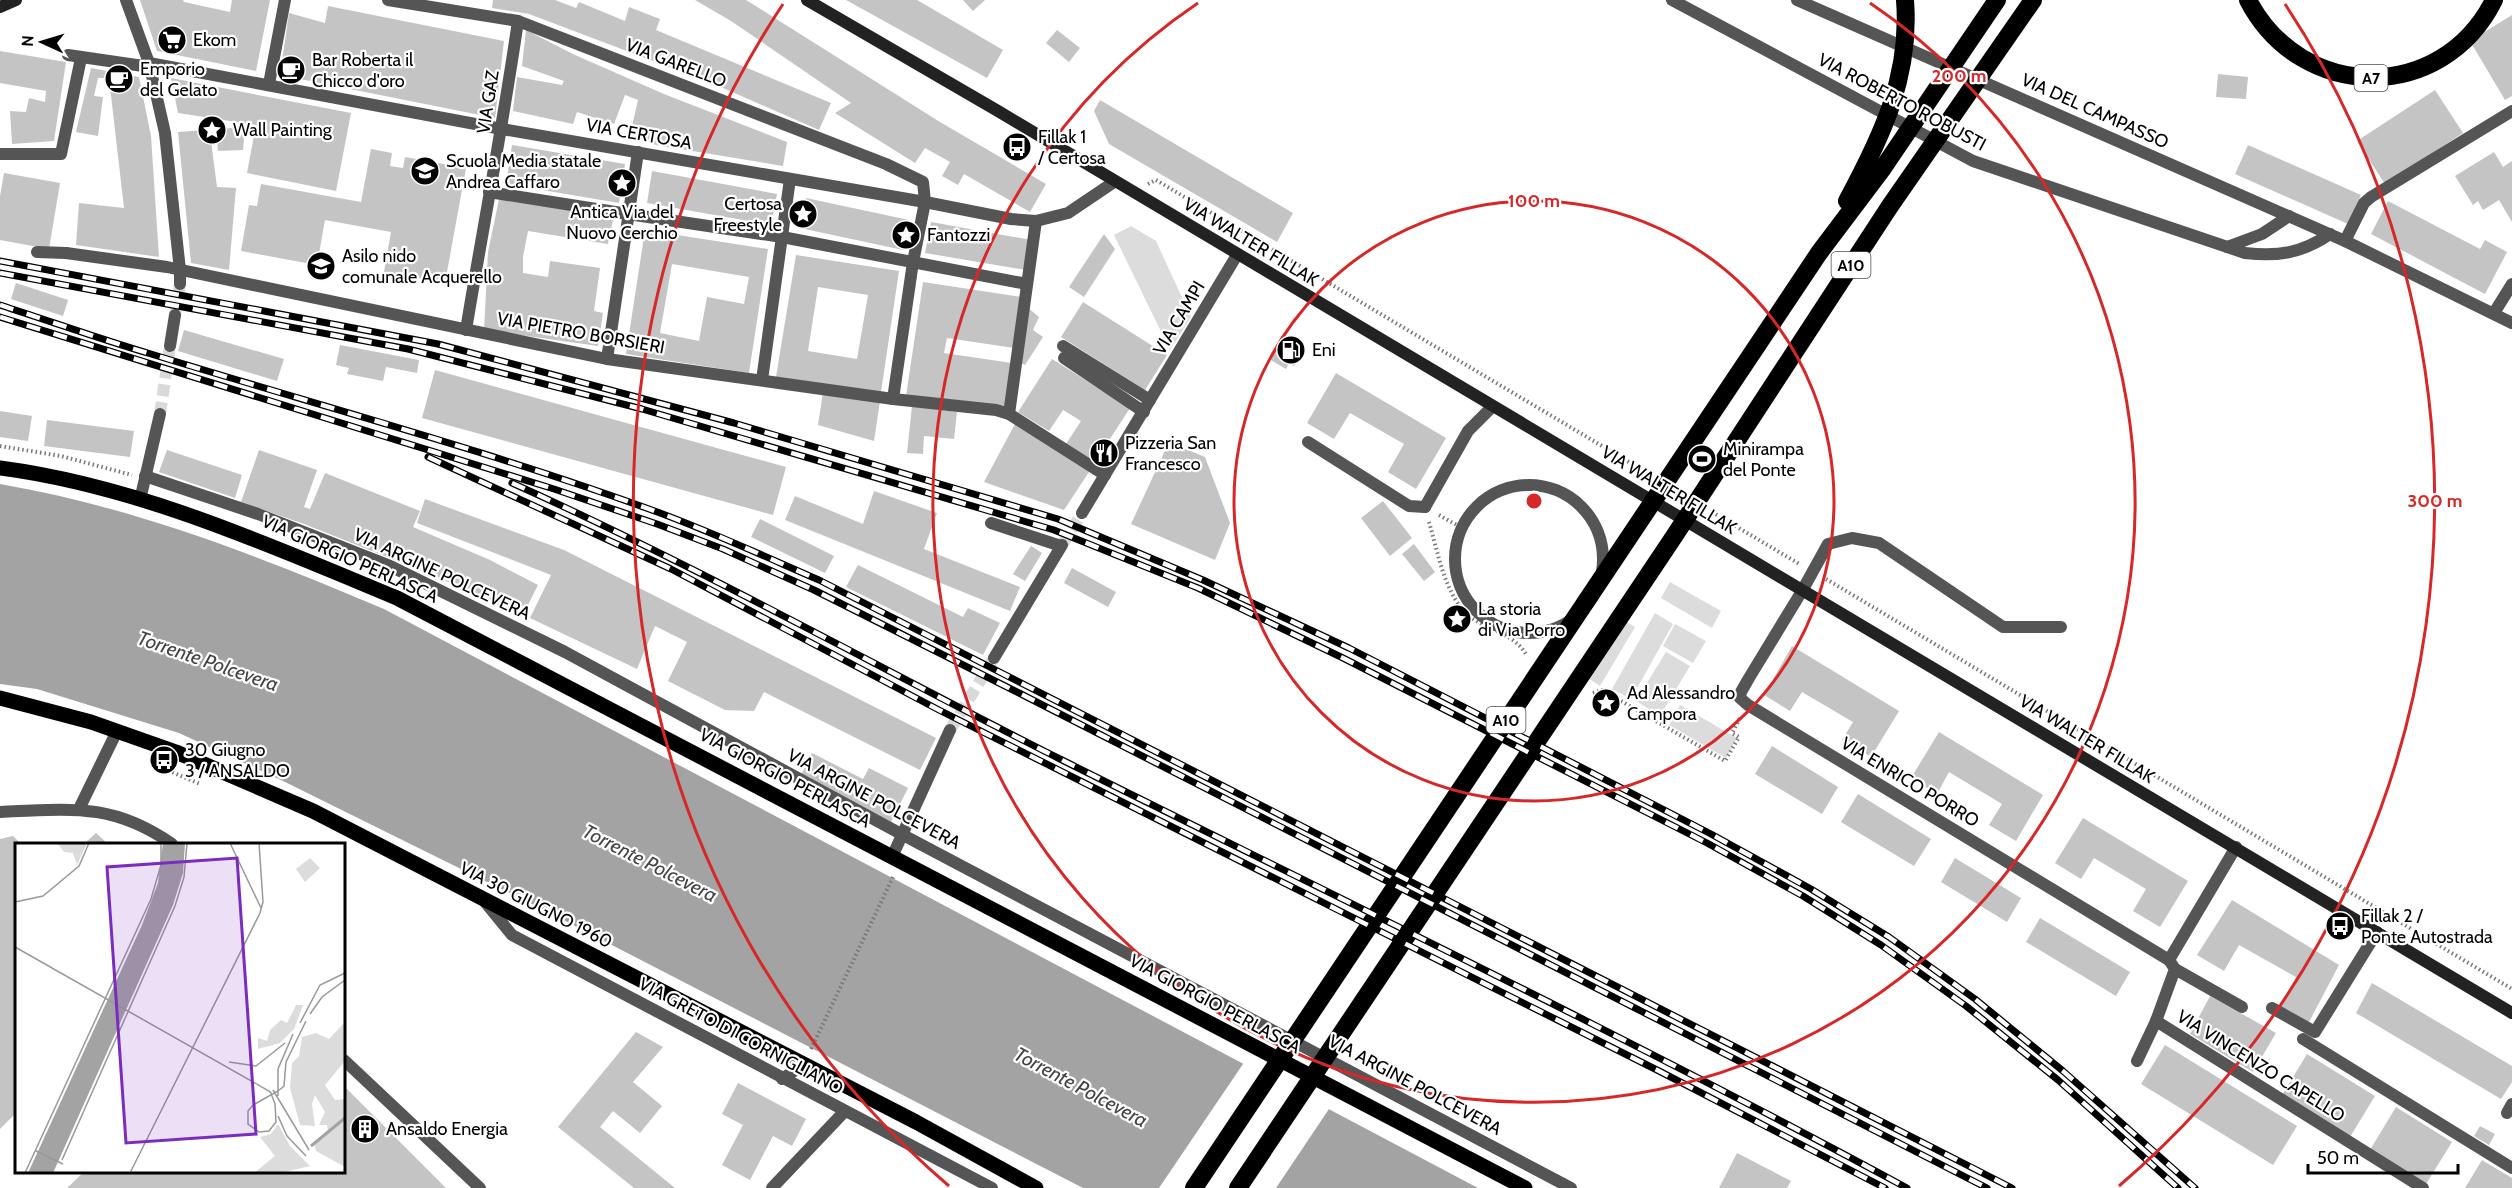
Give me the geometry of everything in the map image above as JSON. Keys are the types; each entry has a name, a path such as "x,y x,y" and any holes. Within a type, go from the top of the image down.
{"highway":[{"name":"A10","path":"1819,253 1876,146 1887,120 1902,64 1905,0"},
{"name":"A10","path":"1194,1188 1819,253 1883,168 1997,0"},
{"name":"A10","path":"1238,1188 1675,535 1890,206 2033,0"},
{"name":"A7","path":"2248,0 2263,25 2275,39 2302,59 2333,73 2366,78 2403,74 2437,60 2466,39 2479,25 2494,0"}],"main road":[{"path":"0,7 16,0"},
{"name":"VIA WALTER FILLAK","path":"807,0 998,111 2512,1013"},
{"name":"VIA GIORGIO PERLASCA","path":"0,468 33,472 140,500 249,536 397,598 1526,1188"},
{"name":"VIA 30 GIUGNO 1960","path":"0,698 117,731 176,752 313,811 484,901 806,1058 1036,1188"}],"street":[{"path":"126,0 150,65 165,133 180,284"},
{"path":"269,84 285,0"},
{"name":"VIA GARELLO","path":"388,0 518,21 886,164 923,182 925,202"},
{"name":"VIA ROBERTO ROBUSTI","path":"1672,0 1973,161 2228,247 2261,255 2286,254 2307,248 2330,234"},
{"name":"VIA DEL CAMPASSO","path":"1797,0 2330,234 2512,323"},
{"name":"VIA GAZ","path":"466,330 502,129 518,21"},
{"name":"VIA CERTOSA","path":"0,154 61,154 74,56 150,65 269,84 502,129 1011,219 1036,221 1068,213 1114,182"},
{"path":"2345,241 2364,203 2371,197 2512,111"},
{"path":"607,359 638,152"},
{"path":"762,380 790,179"},
{"path":"489,192 782,237 1027,284"},
{"path":"893,399 913,262 925,202"},
{"path":"2228,247 2262,234 2289,216"},
{"path":"1010,414 1036,221"},
{"name":"VIA PIETRO BORSIERI","path":"37,252 66,253 180,270 607,359 893,399 996,410 1010,414 1105,475"},
{"name":"VIA CAMPI","path":"1082,513 1238,255"},
{"path":"2494,313 2512,285"},
{"path":"170,346 176,315"},
{"path":"1143,412 1063,352 1150,400"},
{"path":"1308,442 1409,506 1425,507 1468,431 1492,407"},
{"path":"140,500 160,414"},
{"name":"VIA ARGINE POLCEVERA","path":"145,476 258,514 388,565 564,652 903,835 1571,1188"},
{"path":"1533,484 1556,489 1576,500 1592,518 1602,539 1604,563 1599,586 1588,606 1570,622 1549,632 1526,634 1502,629 1482,618 1466,600 1457,579 1454,555 1462,528 1471,512 1488,496 1510,486 1533,484"},
{"path":"991,523 1062,546 994,658"},
{"path":"1802,591 1828,544 1852,538 1880,543 2003,627 2061,627"},
{"name":"VIA ENRICO PORRO","path":"1802,591 1749,678 1740,698 2172,965"},
{"path":"892,857 950,730"},
{"path":"79,809 117,731"},
{"path":"0,812 79,809 117,815 152,830 171,843"},
{"name":"VIA VINCENZO CAPELLO","path":"2236,848 2172,965 2156,1021 2423,1188"},
{"name":"VIA GRETO DI CORNIGLIANO","path":"484,901 512,935 844,1112 993,1188"},
{"path":"2272,1008 2315,1032 2377,932"},
{"path":"2172,965 2242,1007"},
{"path":"2137,1061 2156,1021"},
{"path":"2303,1039 2512,1168"},
{"path":"782,1079 806,1058"},
{"path":"345,1061 480,1188"},
{"path":"772,1188 844,1112"}],"path":[{"path":"0,446 61,456 145,476"},
{"path":"1425,507 1462,528"},
{"path":"150,762 211,788"},
{"path":"806,1058 894,874"}],"shaded area":[{"path":"1131,226 1156,241 1191,317 1170,350 1114,235"},
{"path":"1670,582 1721,611 1712,628 1661,598"},
{"path":"1612,613 1635,627 1600,686 1577,671"},
{"path":"1655,613 1673,624 1631,699 1612,689"},
{"path":"1675,624 1706,641 1693,663 1663,646"},
{"path":"1666,652 1690,666 1660,716 1636,701"},
{"path":"1680,705 1737,738 1726,758 1669,725"}],"water":[{"name":"Torrente Polcevera","path":"0,484 99,506 195,535 290,570 384,609 1478,1188 1083,1188 542,909 281,780 179,733 37,689 0,684"}],"pier":[{"path":"1245,1061 1331,1106 1276,1188 1159,1188"}],"building":[{"path":"140,0 183,0 230,12 232,0 270,0 256,71 157,51"},
{"path":"493,0 555,0 576,8 579,2 625,21 629,7 660,19 656,30 831,103 819,130 714,84 529,14 492,8"},
{"path":"695,0 746,0 940,122 1046,184 1030,212 964,174 958,185 942,176 950,162 925,148 915,163 835,113 851,103 731,21"},
{"path":"846,0 917,0 1003,50 987,78"},
{"path":"963,0 985,0 973,11"},
{"path":"328,6 504,41 495,118 280,75 289,13 325,23"},
{"path":"2512,15 2512,96 2505,100 2470,41"},
{"path":"526,30 575,55 664,94 787,142 783,166 656,145 630,135 638,100 625,95 614,124 577,112 573,124 513,111 517,77 562,85 564,81 522,66"},
{"path":"1057,30 1080,48 1069,62 1046,43"},
{"path":"0,51 66,62 54,141 12,144 10,111 26,112 29,98 45,102 46,91 0,83"},
{"path":"91,68 139,77 151,136 159,257 76,245 79,203 124,208 109,78 98,78 94,96 103,97 98,136 76,132"},
{"path":"2218,74 2248,77 2246,99 2216,97"},
{"path":"171,78 351,113 336,191 247,173 256,125 178,113"},
{"path":"2435,90 2463,133 2385,184 2357,141"},
{"path":"1100,100 1293,213 1277,242 1109,144 1094,111"},
{"path":"245,127 243,150 218,151 217,140 211,141 217,187 236,188 229,270 191,263 178,132"},
{"path":"512,145 625,164 619,203 506,184"},
{"path":"2248,145 2361,195 2348,224 2235,174"},
{"path":"371,149 392,153 390,166 403,168 405,157 466,168 445,283 384,272 391,232 325,220 317,265 241,251 249,205 257,206 261,184 361,202"},
{"path":"2494,152 2503,167 2512,161 2512,222 2499,200 2483,210 2478,201 2473,205 2455,176"},
{"path":"652,171 777,194 771,225 647,203"},
{"path":"4,173 60,183 49,249 0,240 0,196"},
{"path":"806,198 909,220 903,250 800,228"},
{"path":"499,199 614,215 608,244 528,231 523,257 523,273 548,277 550,261 600,268 594,311 603,313 598,346 484,330 488,252"},
{"path":"2388,201 2480,249 2485,240 2507,252 2485,294 2371,234"},
{"path":"931,222 1031,240 1026,270 925,253"},
{"path":"645,230 768,249 749,373 626,354","holes":["672,264 749,277 744,304 707,297 699,341 660,333"]},
{"path":"1104,234 1115,249 1084,297 1069,287"},
{"path":"796,255 899,271 881,392 776,377","holes":["818,287 868,295 857,359 808,351"]},
{"path":"923,282 1022,297 1014,348 947,338 944,353 1012,363 1005,411 906,396"},
{"path":"16,283 68,300 63,316 11,299"},
{"path":"1083,302 1167,355 1145,390 1061,337"},
{"path":"1027,307 1039,317 1033,330 1043,337 1025,365 1021,363"},
{"path":"184,330 284,359 277,381 178,351"},
{"path":"1287,338 1304,348 1294,366 1289,363 1286,369 1269,359 1274,349 1279,352"},
{"path":"340,345 419,360 417,373 386,367 383,381 347,374 349,368 336,365"},
{"path":"1052,359 1130,408 1095,462 1066,444 1081,421 1063,410 1049,431 1018,412"},
{"path":"435,370 786,467 773,515 422,418"},
{"path":"1336,373 1446,438 1416,489 1388,472 1404,444 1350,413 1334,439 1307,423"},
{"path":"823,392 880,401 874,441 818,425"},
{"path":"912,406 957,412 954,439 924,436 923,454 907,453"},
{"path":"0,411 32,416 28,441 0,437"},
{"path":"47,420 134,431 130,457 44,446"},
{"path":"1016,422 1091,469 1064,510 984,482"},
{"path":"1169,442 1205,457 1230,523 1215,560 1131,524"},
{"path":"167,450 242,475 235,498 159,472"},
{"path":"259,450 317,470 304,507 310,509 325,473 420,511 413,527 490,560 538,585 522,617 440,578 304,524 241,502"},
{"path":"874,491 937,513 924,549 1020,587 1010,611 785,520 795,496 863,524"},
{"path":"425,499 564,550 936,738 920,770 764,692 754,711 725,710 668,681 687,642 655,626 637,669 530,618 551,575 417,523"},
{"path":"1383,501 1412,538 1390,556 1361,518"},
{"path":"760,519 834,556 825,573 751,537"},
{"path":"1414,544 1435,572 1424,581 1402,554"},
{"path":"1031,546 1042,553 1025,581 1013,574"},
{"path":"858,565 963,617 968,608 1000,623 983,655 846,587"},
{"path":"1072,568 1116,592 1108,607 1064,583"},
{"path":"1792,646 1899,711 1871,757 1842,740 1853,722 1802,692 1790,711 1764,695"},
{"path":"1939,732 2043,795 2016,841 1989,825 2002,804 1949,772 1937,794 1911,778"},
{"path":"1772,746 1838,787 1822,814 1755,774"},
{"path":"812,753 863,779 869,768 908,788 891,822 801,775"},
{"path":"1858,794 1931,839 1914,866 1841,822"},
{"path":"2083,818 2188,881 2160,927 2133,911 2146,889 2094,858 2081,879 2055,863"},
{"path":"96,833 107,843 85,843"},
{"path":"13,836 20,843 15,843 15,1114 0,1129 0,839"},
{"path":"1955,858 2021,898 2007,922 1941,882"},
{"path":"2232,900 2339,965 2309,1022 2281,1007 2296,977 2239,945 2224,971 2197,955"},
{"path":"2040,918 2130,972 2116,996 2026,942"},
{"path":"2372,983 2512,1066 2512,1082 2501,1099 2356,1013"},
{"path":"2210,996 2276,1033 2253,1072 2190,1034"},
{"path":"636,1032 663,1047 633,1082 662,1106 640,1133 613,1111 600,1127 675,1188 634,1188 558,1127"},
{"path":"2165,1045 2297,1126 2273,1165 2141,1084"},
{"path":"2307,1054 2375,1096 2350,1137 2282,1095"},
{"path":"738,1083 806,1119 792,1146 773,1136 750,1180 722,1165 743,1125 722,1114"},
{"name":"Ansaldo Energia","path":"345,1087 446,1188 67,1188 83,1173 345,1173"},
{"path":"2396,1107 2452,1142 2426,1184 2370,1150"},
{"path":"2480,1126 2495,1134 2489,1145 2474,1136"},
{"path":"1737,1153 1791,1181 1787,1188 1719,1188"},
{"path":"2482,1160 2512,1178 2512,1188 2465,1188"}],"tunnel":[{"path":"175,315 180,284"},
{"path":"160,414 170,346"},
{"path":"1062,545 1082,513"},
{"path":"950,730 994,658"}],"railway":[{"path":"0,261 438,344 734,423 1058,519 1203,580 1349,648 1711,834 1811,889 1889,937 1975,999 2063,1071 2195,1188"},
{"path":"0,273 408,349 642,409 1054,530 1198,588 1343,658 1707,843 1803,896 1881,945 1966,1006 2058,1080 2178,1188"},
{"path":"0,305 597,491 700,529 819,580 2012,1188"},
{"path":"0,317 554,489 723,549 814,590 1021,694 1987,1188"},
{"path":"428,457 671,569 939,710 1661,1072 1885,1188"},
{"path":"512,483 582,515 788,618 1060,759 1591,1024 1907,1188"}],"place":[{"name":"Ekom","path":"172,40"},
{"name":"Bar Roberta il Chicco d'oro","path":"291,70"},
{"name":"Emporio del Gelato","path":"119,79"},
{"name":"Wall Painting","path":"212,130"},
{"name":"Fillak 1 / Certosa","path":"1017,147"},
{"name":"Scuola Media statale Andrea Caffaro","path":"425,171"},
{"name":"Antica Via del Nuovo Cerchio","path":"622,183"},
{"name":"Certosa Freestyle","path":"803,214"},
{"name":"Fantozzi","path":"906,235"},
{"name":"Asilo nido comunale Acquerello","path":"321,266"},
{"name":"Eni","path":"1291,350"},
{"name":"Pizzeria San Francesco","path":"1104,453"},
{"name":"Minirampa del Ponte","path":"1702,459"},
{"name":"La storia di Via Porro","path":"1457,619"},
{"name":"Ad Alessandro Campora","path":"1606,703"},
{"name":"30 Giugno 3 / ANSALDO","path":"164,760"},
{"name":"Fillak 2 / Ponte Autostrada","path":"2340,926"},
{"name":"Ansaldo Energia","path":"365,1129"}]}
